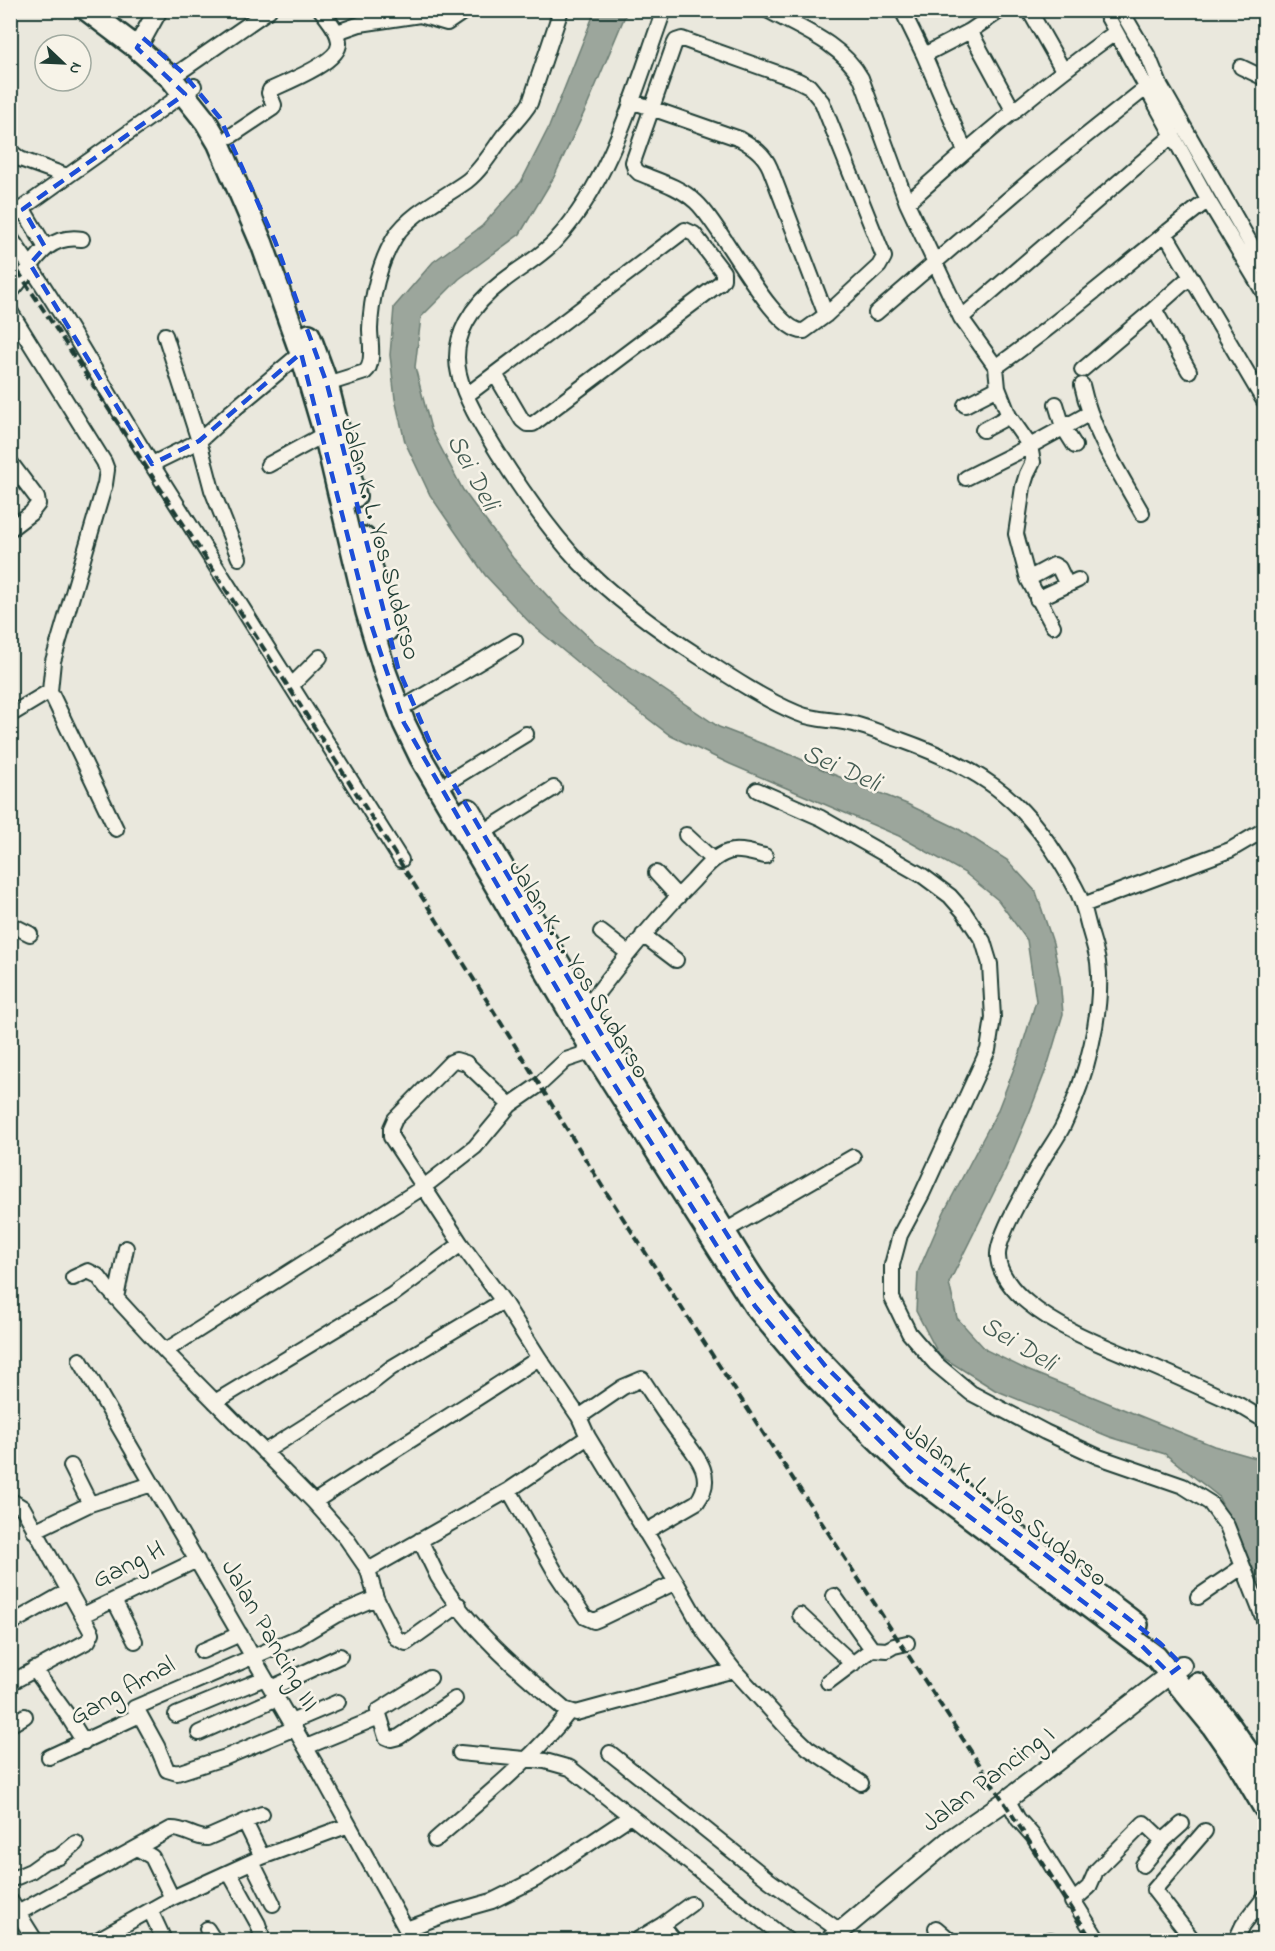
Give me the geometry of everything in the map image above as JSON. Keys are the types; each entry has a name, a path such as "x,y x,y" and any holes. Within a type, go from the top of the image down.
{"highway":[{"name":"Jalan K. L. Yos Sudarso","path":"87,10 140,43"},
{"name":"Jalan K. L. Yos Sudarso","path":"105,10 140,43 171,78 187,83 220,118 231,136 274,257 327,384 384,622 411,703 432,747 586,1008 600,1047 783,1319 849,1391 916,1455 1160,1643 1237,1761 1264,1807"},
{"name":"Jalan K. L. Yos Sudarso","path":"187,83 274,257 325,435 367,612 385,672 404,723 422,758 600,1047 755,1306 807,1368 914,1475 1176,1670 1224,1716 1264,1779"}],"main road":[{"path":"140,43 158,10"},
{"name":"Jalan Pancing I","path":"835,1936 952,1838 1007,1799 1176,1670"}],"street":[{"path":"10,217 68,176 187,83 269,10"},
{"path":"231,136 273,108 270,90 309,71 336,54 340,42 321,10"},
{"path":"336,32 360,24 420,15 447,23 466,10"},
{"path":"327,384 369,369 371,315 375,293 379,274 396,236 420,213 472,177 508,130 525,112 561,10"},
{"path":"664,10 622,126 597,181 577,213 554,243 500,283 468,317 461,335 457,357 459,376 467,395 487,435 538,513 579,562 657,629 737,682 800,715 819,720 854,724 947,758 993,784 1018,805 1037,826 1076,888 1083,905 1098,960 1099,1003 1078,1089 1064,1125 1030,1180 1002,1236 997,1257 1006,1279 1026,1302 1074,1333 1239,1405 1264,1420"},
{"path":"767,10 839,50 853,65 861,78 907,203 962,318 996,367 998,388 1010,416 1030,446 1034,462 1023,488 1016,534 1028,579 1053,626"},
{"path":"902,10 965,151"},
{"path":"924,55 970,31 1001,10"},
{"path":"1029,10 1063,70"},
{"path":"1104,10 1208,200 1264,293"},
{"path":"1121,10 1149,58 1160,85 1264,267"},
{"path":"970,31 1014,112"},
{"path":"907,203 965,151 1063,70 1116,32"},
{"path":"682,39 809,86 818,95 884,257 879,266 804,331 792,329 744,272 708,214 696,202 667,183 636,172 633,162 653,107 674,45 676,41 682,39"},
{"path":"1241,67 1264,78"},
{"path":"876,313 1033,178 1147,87"},
{"path":"631,100 740,139 762,154 770,168 825,315"},
{"path":"962,318 1173,135"},
{"path":"10,152 20,159 68,176"},
{"path":"996,367 1033,341 1208,200"},
{"path":"23,208 46,249"},
{"path":"467,395 685,230 694,234 723,272 723,279 720,283 533,424 527,424 522,420 495,374"},
{"path":"1165,233 1264,401"},
{"path":"10,237 30,264 152,464 401,860"},
{"path":"10,293 23,279 30,264 40,252 65,238 82,239"},
{"path":"1082,370 1190,277"},
{"path":"1154,309 1190,371"},
{"path":"10,310 104,462 106,470 105,484 53,661 50,691 116,829"},
{"path":"165,335 200,441 212,490 239,558"},
{"path":"152,464 200,441 301,353"},
{"path":"1082,385 1090,413 1142,513"},
{"path":"965,405 998,388"},
{"path":"1056,404 1064,427 1075,446"},
{"path":"966,478 1090,413"},
{"path":"983,430 1010,416"},
{"path":"268,465 325,435"},
{"path":"10,462 37,498 38,504 31,513 10,529"},
{"path":"1028,579 1054,565 1073,582 1037,599"},
{"path":"411,703 515,641"},
{"path":"291,686 320,657"},
{"path":"10,715 50,691"},
{"path":"451,780 526,734"},
{"path":"482,833 554,788"},
{"path":"757,790 821,818 923,876 950,896 964,912 983,941 990,964 993,1018 988,1050 922,1194 900,1235 892,1264 892,1298 909,1333 935,1363 971,1394 1099,1457 1183,1486 1210,1503 1227,1526 1264,1620"},
{"path":"1083,905 1230,850 1264,830"},
{"path":"686,835 713,860"},
{"path":"586,1008 628,953 713,860 735,850 765,856"},
{"path":"657,873 678,897"},
{"path":"10,924 30,934"},
{"path":"601,932 628,953"},
{"path":"644,935 676,960"},
{"path":"165,1351 425,1186 475,1147 510,1105 539,1085 566,1060 600,1047"},
{"path":"510,1105 466,1063 456,1060 451,1062 395,1119 391,1128 391,1137 579,1417 588,1437 705,1633 734,1670 788,1729 808,1748 861,1783"},
{"path":"725,1231 853,1157"},
{"path":"215,1401 392,1295 461,1244"},
{"path":"116,1298 126,1248"},
{"path":"73,1278 88,1271 98,1276 165,1351 314,1502 346,1538 368,1570 376,1598 396,1638 406,1643 459,1605"},
{"path":"264,1452 364,1389 411,1356 503,1301"},
{"path":"314,1502 539,1358"},
{"name":"Jalan Pancing III","path":"80,1360 318,1767 406,1937"},
{"path":"579,1417 623,1388 642,1379 674,1428 699,1459 704,1471 704,1480 697,1502 645,1532"},
{"path":"368,1570 509,1490 588,1437"},
{"path":"71,1466 90,1504"},
{"path":"34,1531 90,1504 152,1484"},
{"path":"509,1490 585,1617 594,1621 676,1582"},
{"path":"10,1500 23,1508 91,1630 91,1637 88,1641 10,1683"},
{"path":"420,1540 439,1578 484,1637 529,1680 569,1712 576,1713 734,1670"},
{"name":"Gang H","path":"83,1615 197,1560"},
{"path":"1198,1597 1242,1567"},
{"path":"10,1624 68,1591"},
{"path":"834,1596 872,1649"},
{"path":"253,1657 299,1637 336,1615 376,1598"},
{"path":"114,1600 135,1641"},
{"path":"800,1615 853,1664"},
{"path":"202,1651 240,1634"},
{"path":"828,1682 872,1649 887,1650 907,1643"},
{"path":"199,1733 271,1688 340,1656"},
{"name":"Gang Amal","path":"49,1757 140,1715 134,1708 253,1657"},
{"path":"34,1670 84,1742"},
{"path":"430,1678 378,1711 386,1737 395,1739 455,1699"},
{"path":"176,1715 271,1688"},
{"path":"140,1715 167,1770 177,1773 226,1757 338,1702"},
{"path":"435,1840 526,1760 569,1712"},
{"path":"10,1725 25,1716"},
{"path":"306,1747 379,1717"},
{"path":"460,1753 554,1762 570,1768 787,1941"},
{"path":"610,1753 835,1936"},
{"path":"1007,1799 1018,1819 1033,1836 1098,1941"},
{"path":"18,1912 171,1829 177,1829 198,1838 207,1838 262,1814"},
{"path":"406,1937 432,1919 492,1901 536,1880 631,1816"},
{"path":"244,1822 273,1904"},
{"path":"1072,1902 1089,1887 1096,1870 1144,1823 1163,1840"},
{"path":"1143,1865 1163,1840 1182,1824"},
{"path":"98,1941 172,1898 257,1859 349,1825"},
{"path":"1193,1941 1154,1890 1205,1831"},
{"path":"10,1880 31,1871 45,1861 59,1857 76,1843"},
{"path":"137,1848 152,1857 172,1898"},
{"path":"230,1872 260,1929 259,1941"},
{"path":"1236,1941 1243,1924 1264,1898"},
{"path":"10,1900 35,1941"},
{"path":"637,1941 692,1904"},
{"path":"151,1912 165,1941"},
{"path":"662,1925 674,1941"},
{"path":"936,1928 950,1941"}],"highlighted area":[{"path":"143,38 181,71 220,118 275,241 327,384 398,668 432,747 606,1042 757,1282 827,1368 916,1455 1160,1643 1182,1665 1170,1674 1141,1645 914,1475 807,1368 755,1306 593,1051 404,723 367,612 301,353 199,441 152,464 30,264 45,247 23,209 185,94 137,48"}],"shaded area":[{"path":"595,11 627,11 554,177 520,234 459,279 421,317 415,367 431,429 463,490 513,558 562,612 595,643 719,727 794,756 957,828 1007,860 1036,892 1053,943 1060,978 1063,1014 1047,1067 1005,1170 949,1283 957,1318 986,1350 1027,1370 1214,1446 1256,1458 1264,1465 1264,1591 1218,1496 1165,1454 1110,1437 995,1390 939,1355 916,1311 918,1272 944,1212 997,1112 1020,1053 1036,1001 1027,940 998,900 965,873 899,836 730,764 671,736 613,692 530,623 485,575 430,495 405,442 395,399 390,355 394,307 433,262 482,226 521,182 549,127"},
{"path":"11,1901 34,1940 11,1940"}],"railway":[{"path":"10,259 310,720 602,1186 1092,1940"}],"water label":[{"name":"Sei Deli","path":"472,473"},
{"name":"Sei Deli","path":"841,769"},
{"name":"Sei Deli","path":"1018,1345"}]}
